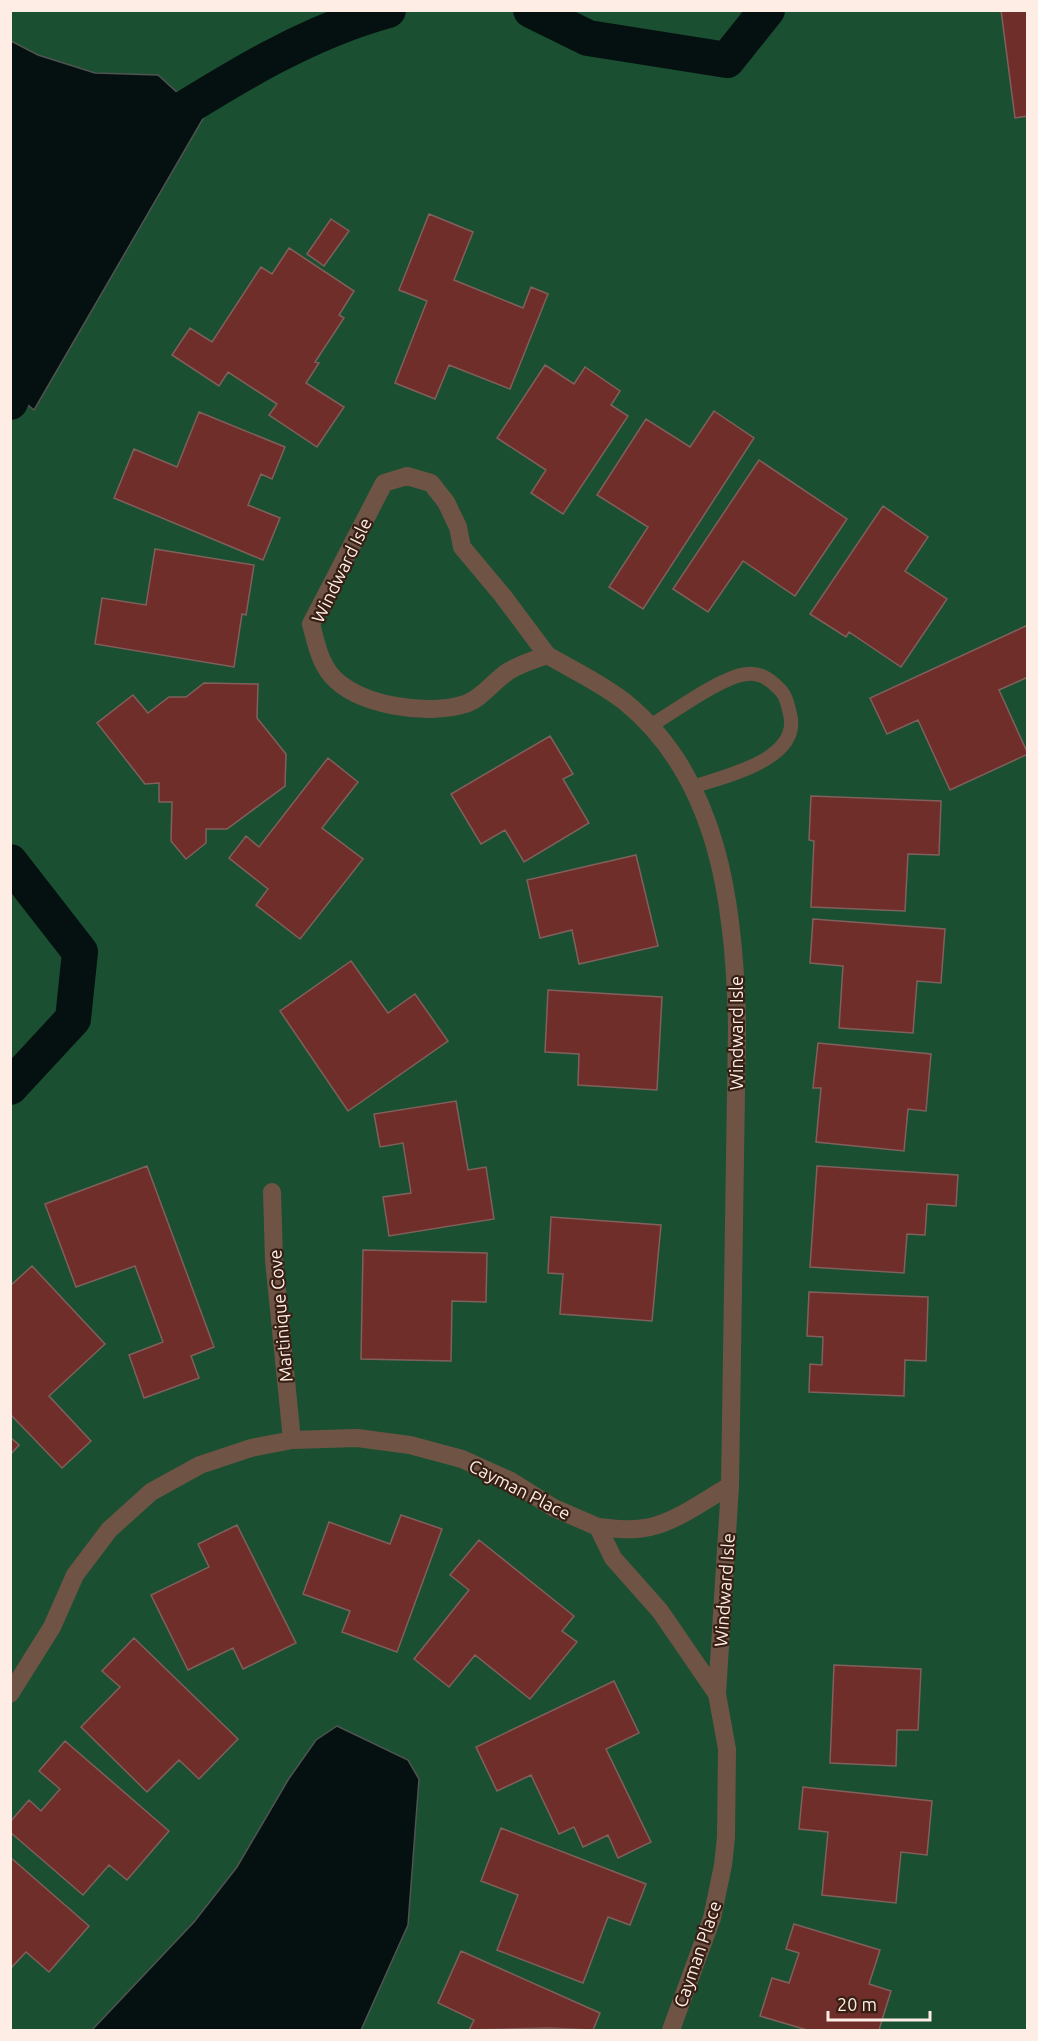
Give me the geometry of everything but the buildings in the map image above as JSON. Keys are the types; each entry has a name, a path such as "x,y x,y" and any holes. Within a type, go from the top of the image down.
{"street":[{"name":"Windward Isle","path":"547,655 508,671 467,704 444,708 397,706 350,691 332,675 319,655 311,624 384,483 407,476 431,483 446,502 458,527 462,547 503,596 547,655 602,686 650,726 680,763 704,813 724,880 735,953 730,1486 717,1694"},
{"name":"Martinique Cove","path":"272,1192 274,1260 292,1440"},
{"name":"Cayman Place","path":"10,1694 52,1627 75,1575 108,1530 151,1492 200,1465 251,1448 292,1440 357,1438 411,1444 472,1464 511,1481 554,1508 598,1527 614,1558 660,1611 717,1694 727,1749 726,1838 723,1865 712,1918 670,2031"},
{"path":"598,1527 626,1530 651,1527 675,1518 730,1486"}],"lane":[{"path":"650,726 726,680 748,673 770,679 785,695 792,722 783,744 765,762 693,787"}],"green space":[{"path":"11,11 1027,11 1027,2030 11,2030"}],"shaded area":[{"path":"11,41 38,55 95,73 158,75 204,117 34,410 11,391"},
{"path":"337,1726 408,1760 419,1779 408,1925 361,2030 92,2030 194,1922 237,1867 288,1780 316,1740"}],"waterway":[{"path":"150,133 153,128 266,60 326,32 388,10"},
{"path":"531,10 588,38 727,60 767,10"},
{"path":"10,402 31,349"},
{"path":"10,862 80,952 73,1019 10,1087"}]}
